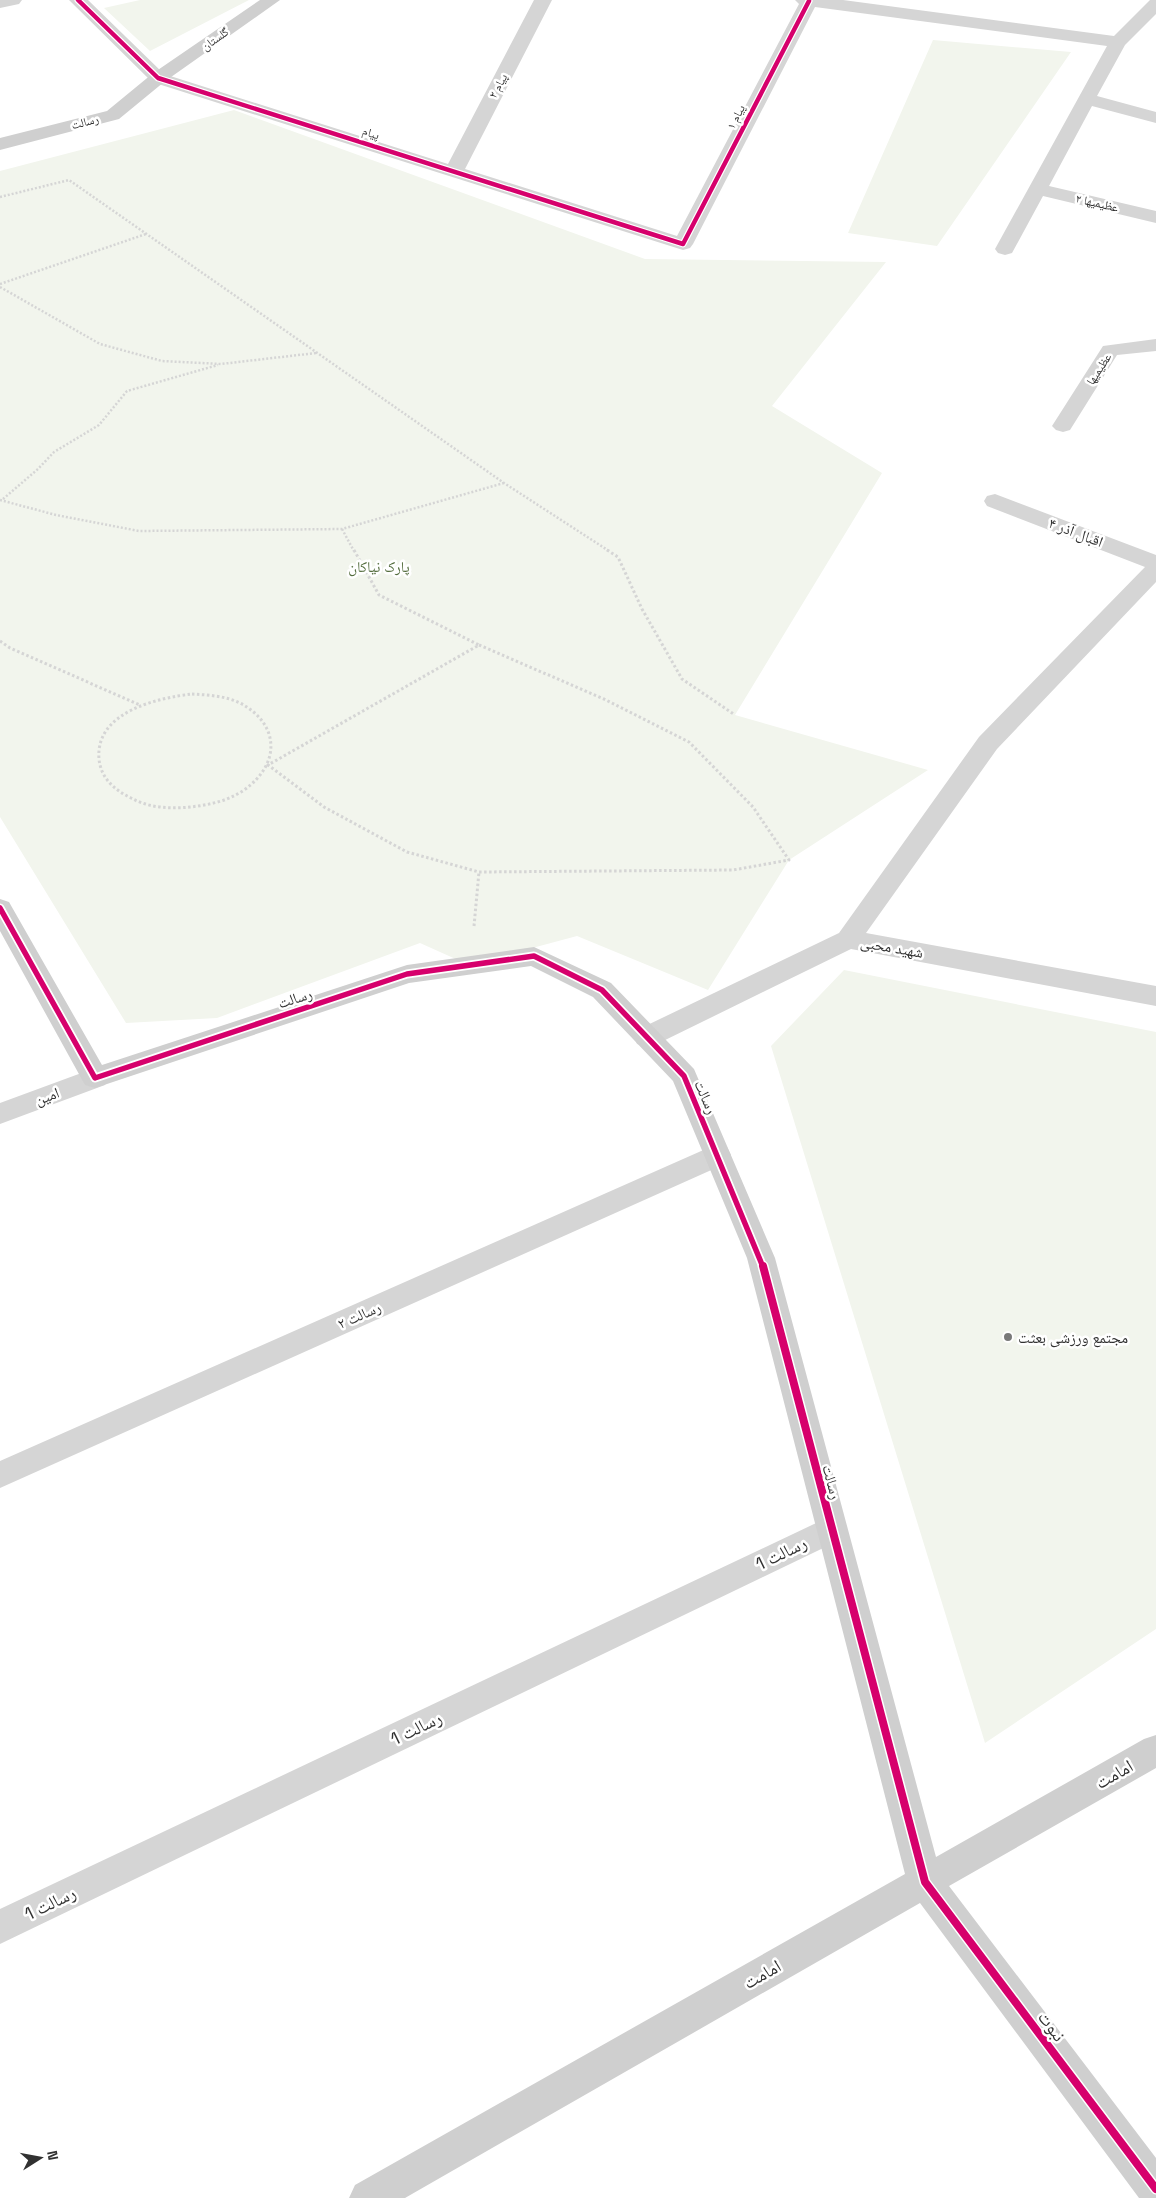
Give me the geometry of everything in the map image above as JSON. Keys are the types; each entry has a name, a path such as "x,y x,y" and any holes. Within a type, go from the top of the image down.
{"street":[{"path":"0,3 13,0"},
{"name":"پیام","path":"78,0 158,78 683,244"},
{"name":"گلستان","path":"158,78 271,0"},
{"name":"پیام ۲","path":"454,172 543,0"},
{"path":"804,0 1118,42"},
{"name":"پیام ۱","path":"683,244 809,1"},
{"path":"1005,249 1118,42 1156,4"},
{"name":"رسالت","path":"0,144 113,115 158,78"},
{"path":"1087,99 1156,118"},
{"name":"عظیمیها ۲","path":"1038,189 1156,217"},
{"name":"عظیمیها","path":"1063,426 1110,350 1156,345"},
{"name":"اقبال آذر ۴","path":"995,501 1156,563"},
{"path":"848,939 988,743 1156,569"},
{"path":"0,908 95,1078"},
{"name":"شهید محبی","path":"647,1037 848,939 1156,996"},
{"name":"رسالت","path":"95,1078 407,974 534,956 602,990 684,1076 761,1258 925,1882"},
{"name":"امین","path":"0,1114 95,1078"},
{"name":"رسالت ۲","path":"0,1475 717,1155"},
{"name":"رسالت 1","path":"0,1927 831,1529"},
{"name":"امامت","path":"368,2198 1156,1750"},
{"name":"نبوت","path":"925,1882 1156,2190"}],"path":[{"path":"0,197 69,180 504,483 618,557 642,609 682,679 735,715"},
{"path":"0,285 147,234"},
{"path":"0,285 100,344 162,361 221,364"},
{"path":"1,500 38,469 54,452 99,425 127,391 221,364 316,352"},
{"path":"1,500 56,515 139,531 342,529 504,483"},
{"path":"268,765 324,806 408,852 480,872 733,870 789,860 753,807 689,742 604,700 479,645 379,595 342,529"},
{"path":"0,641 10,648 140,705"},
{"path":"268,765 273,747 270,730 259,715 241,703 218,696 192,694 165,697 140,705 118,719 103,737 98,756 103,775 118,792 141,803 170,808 201,806 220,801 229,798 253,783 268,765 479,645"},
{"path":"469,965 480,872"}],"green space":[{"path":"140,0 249,0 150,51 104,8"},
{"path":"933,40 1071,52 937,246 848,233"},
{"name":"پارک نیاکان","path":"234,110 645,259 886,262 772,406 882,473 735,715 928,770 789,860 708,990 577,936 469,965 420,943 217,1018 126,1023 0,817 0,171"},
{"name":"مجتمع ورزشی بعثت","path":"844,970 1156,1032 1156,1629 985,1743 771,1046"}],"cycle path":[{"path":"78,0 158,78 683,244 809,1"},
{"path":"0,908 95,1078 407,974 534,956 602,990 684,1076 761,1258 925,1882 1156,2189"}],"place":[{"name":"مجتمع ورزشی بعثت","path":"1008,1337"}]}
